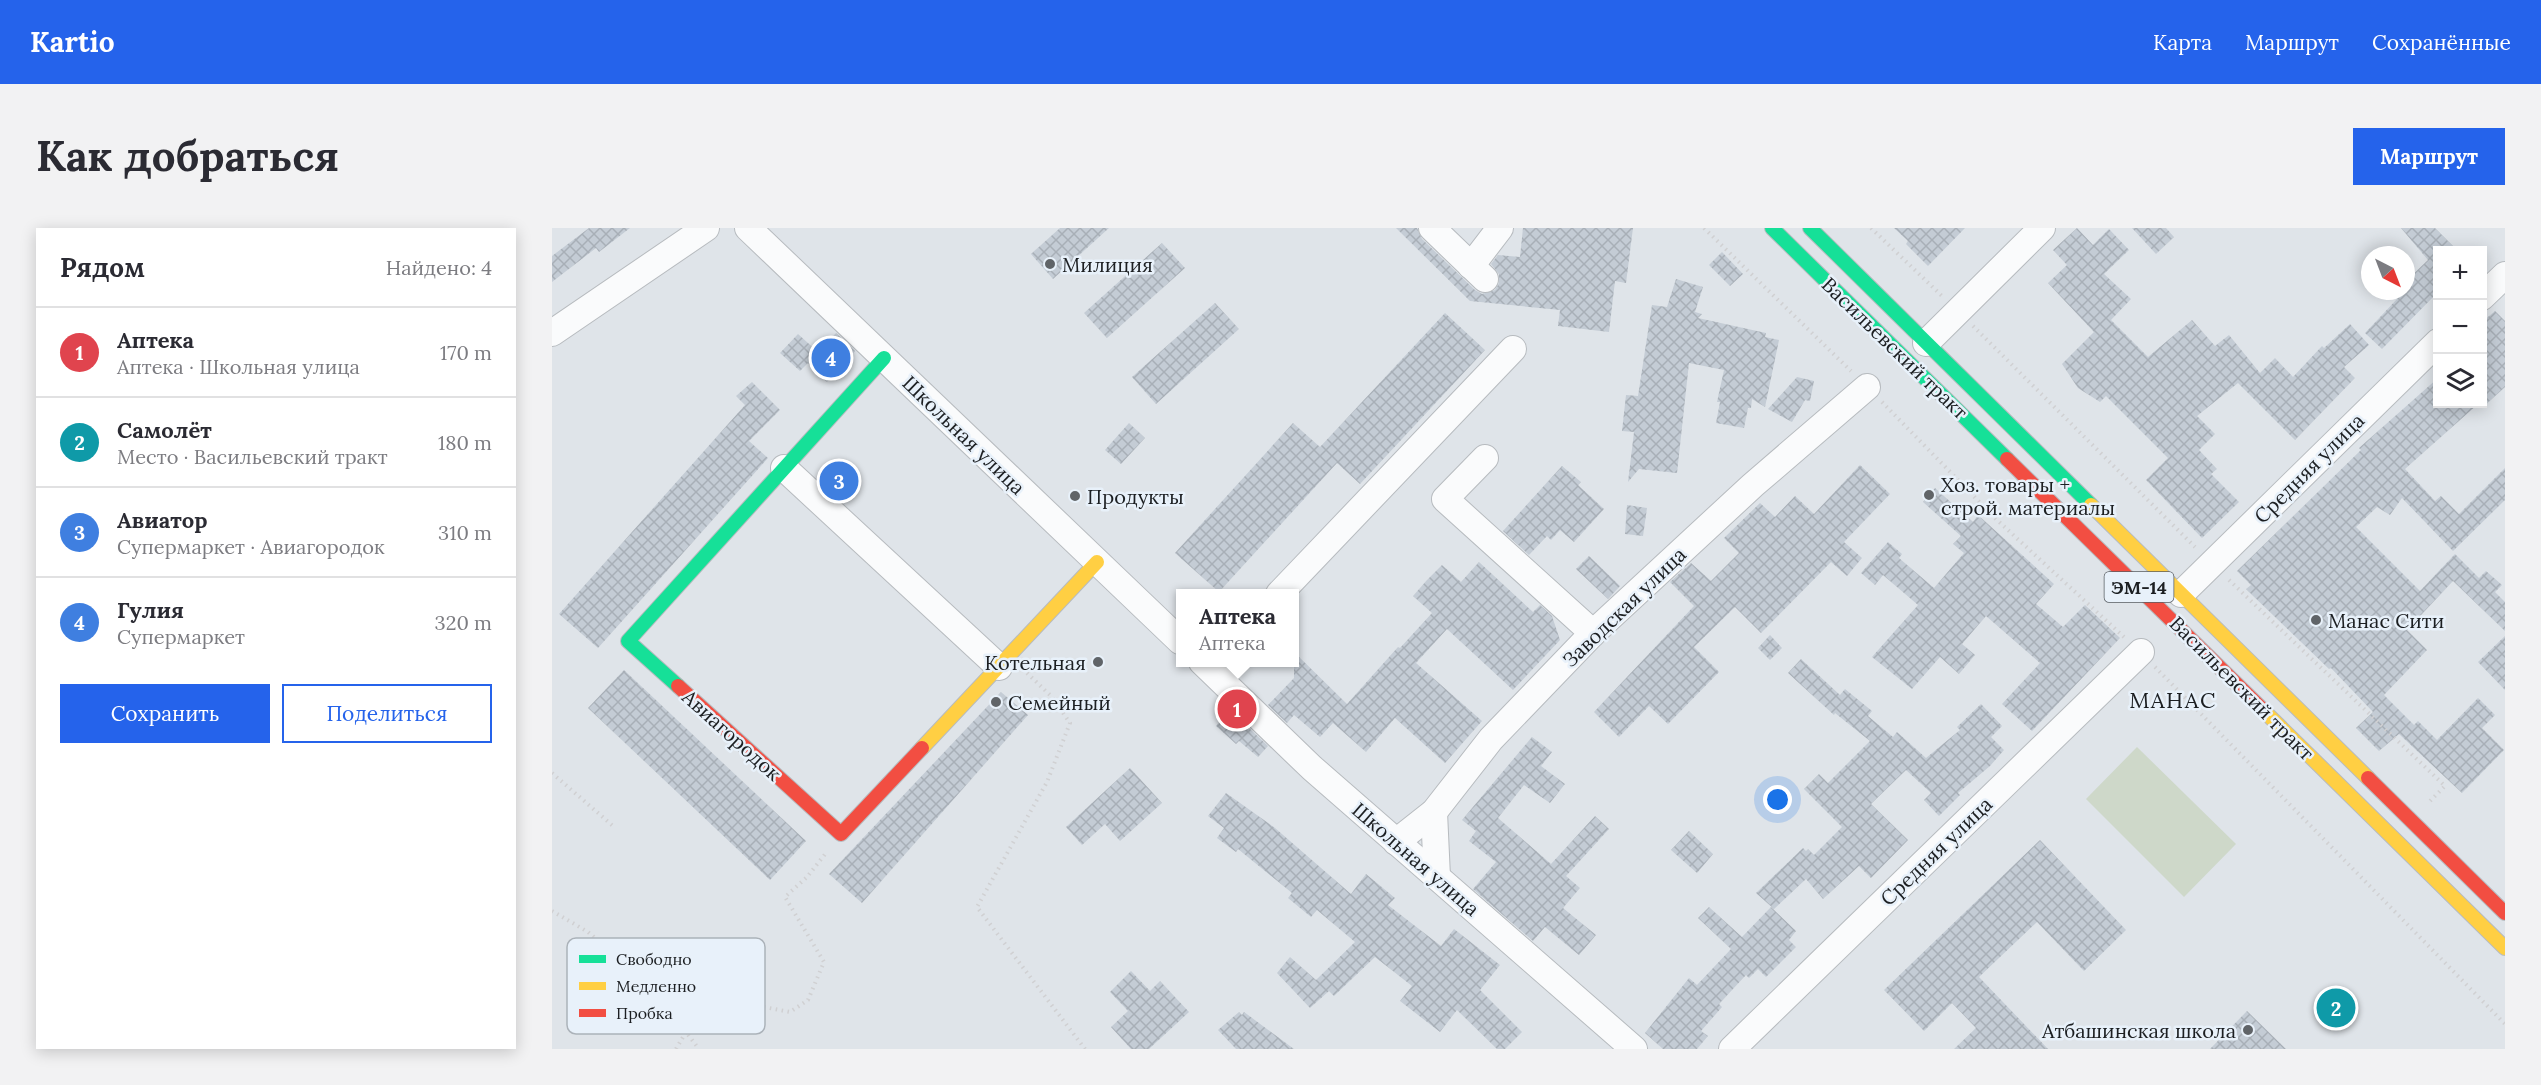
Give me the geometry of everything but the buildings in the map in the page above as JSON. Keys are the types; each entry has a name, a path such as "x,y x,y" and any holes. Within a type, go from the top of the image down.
{"main road":[{"name":"Васильевский тракт","path":"1772,228 2505,948"},
{"name":"Васильевский тракт","path":"1810,228 2505,914"},
{"name":"Авиагородок","path":"841,834 628,641 884,358"},
{"path":"841,834 1097,562"}],"street":[{"path":"552,333 706,228"},
{"name":"Школьная улица","path":"748,228 1176,637"},
{"path":"1432,228 1478,272 1500,228"},
{"path":"1926,343 2042,228"},
{"path":"2487,292 2505,275"},
{"name":"Средняя улица","path":"2181,594 2433,347"},
{"path":"1285,589 1514,349"},
{"name":"Заводская улица","path":"1396,842 1434,812 1491,739 1593,633 1753,485 1868,387"},
{"path":"1485,458 1445,499 1593,633"},
{"path":"784,468 1004,662"},
{"name":"Средняя улица","path":"1732,1049 2141,652"},
{"name":"Школьная улица","path":"1211,667 1312,768 1634,1049"},
{"path":"1434,812 1437,877"}],"path":[{"path":"1704,228 1868,387 1996,519 2141,652 2505,1024"},
{"path":"1871,228 1958,311 2212,564 2445,786 2410,820"},
{"path":"1004,662 1052,697 1070,723 1047,782 977,907 1085,1049"},
{"path":"552,773 613,826"},
{"path":"765,1007 790,1012 808,1000 824,962 785,897 807,877 841,834"},
{"path":"552,911 595,938"},
{"path":"676,1049 685,1034"},
{"path":"688,1034 699,1049"}],"green space":[{"path":"2137,747 2236,844 2184,897 2086,799"}],"traffic: fast":[{"path":"1772,228 2007,459"},
{"path":"1810,228 2091,505"},
{"path":"678,686 628,641 884,358"}],"traffic: slow":[{"path":"2091,505 2368,778"},
{"path":"922,748 1097,562"},
{"path":"2263,710 2505,948"}],"traffic: jam":[{"path":"2007,459 2263,710"},
{"path":"678,686 841,834 922,748"},
{"path":"2368,778 2505,913"}],"place":[{"name":"Милиция","path":"1050,264"},
{"name":"Гулия","path":"831,358"},
{"name":"Авиатор","path":"839,481"},
{"name":"Хоз. товары + строй. материалы","path":"1929,495"},
{"name":"Продукты","path":"1075,496"},
{"name":"Манас Сити","path":"2316,620"},
{"name":"Котельная","path":"1098,662"},
{"name":"Семейный","path":"996,702"},
{"name":"Аптека","path":"1237,709"},
{"name":"Самолёт","path":"2336,1008"},
{"name":"Атбашинская школа","path":"2248,1030"}],"district":[{"name":"МАНАС","path":"2173,700"}]}
